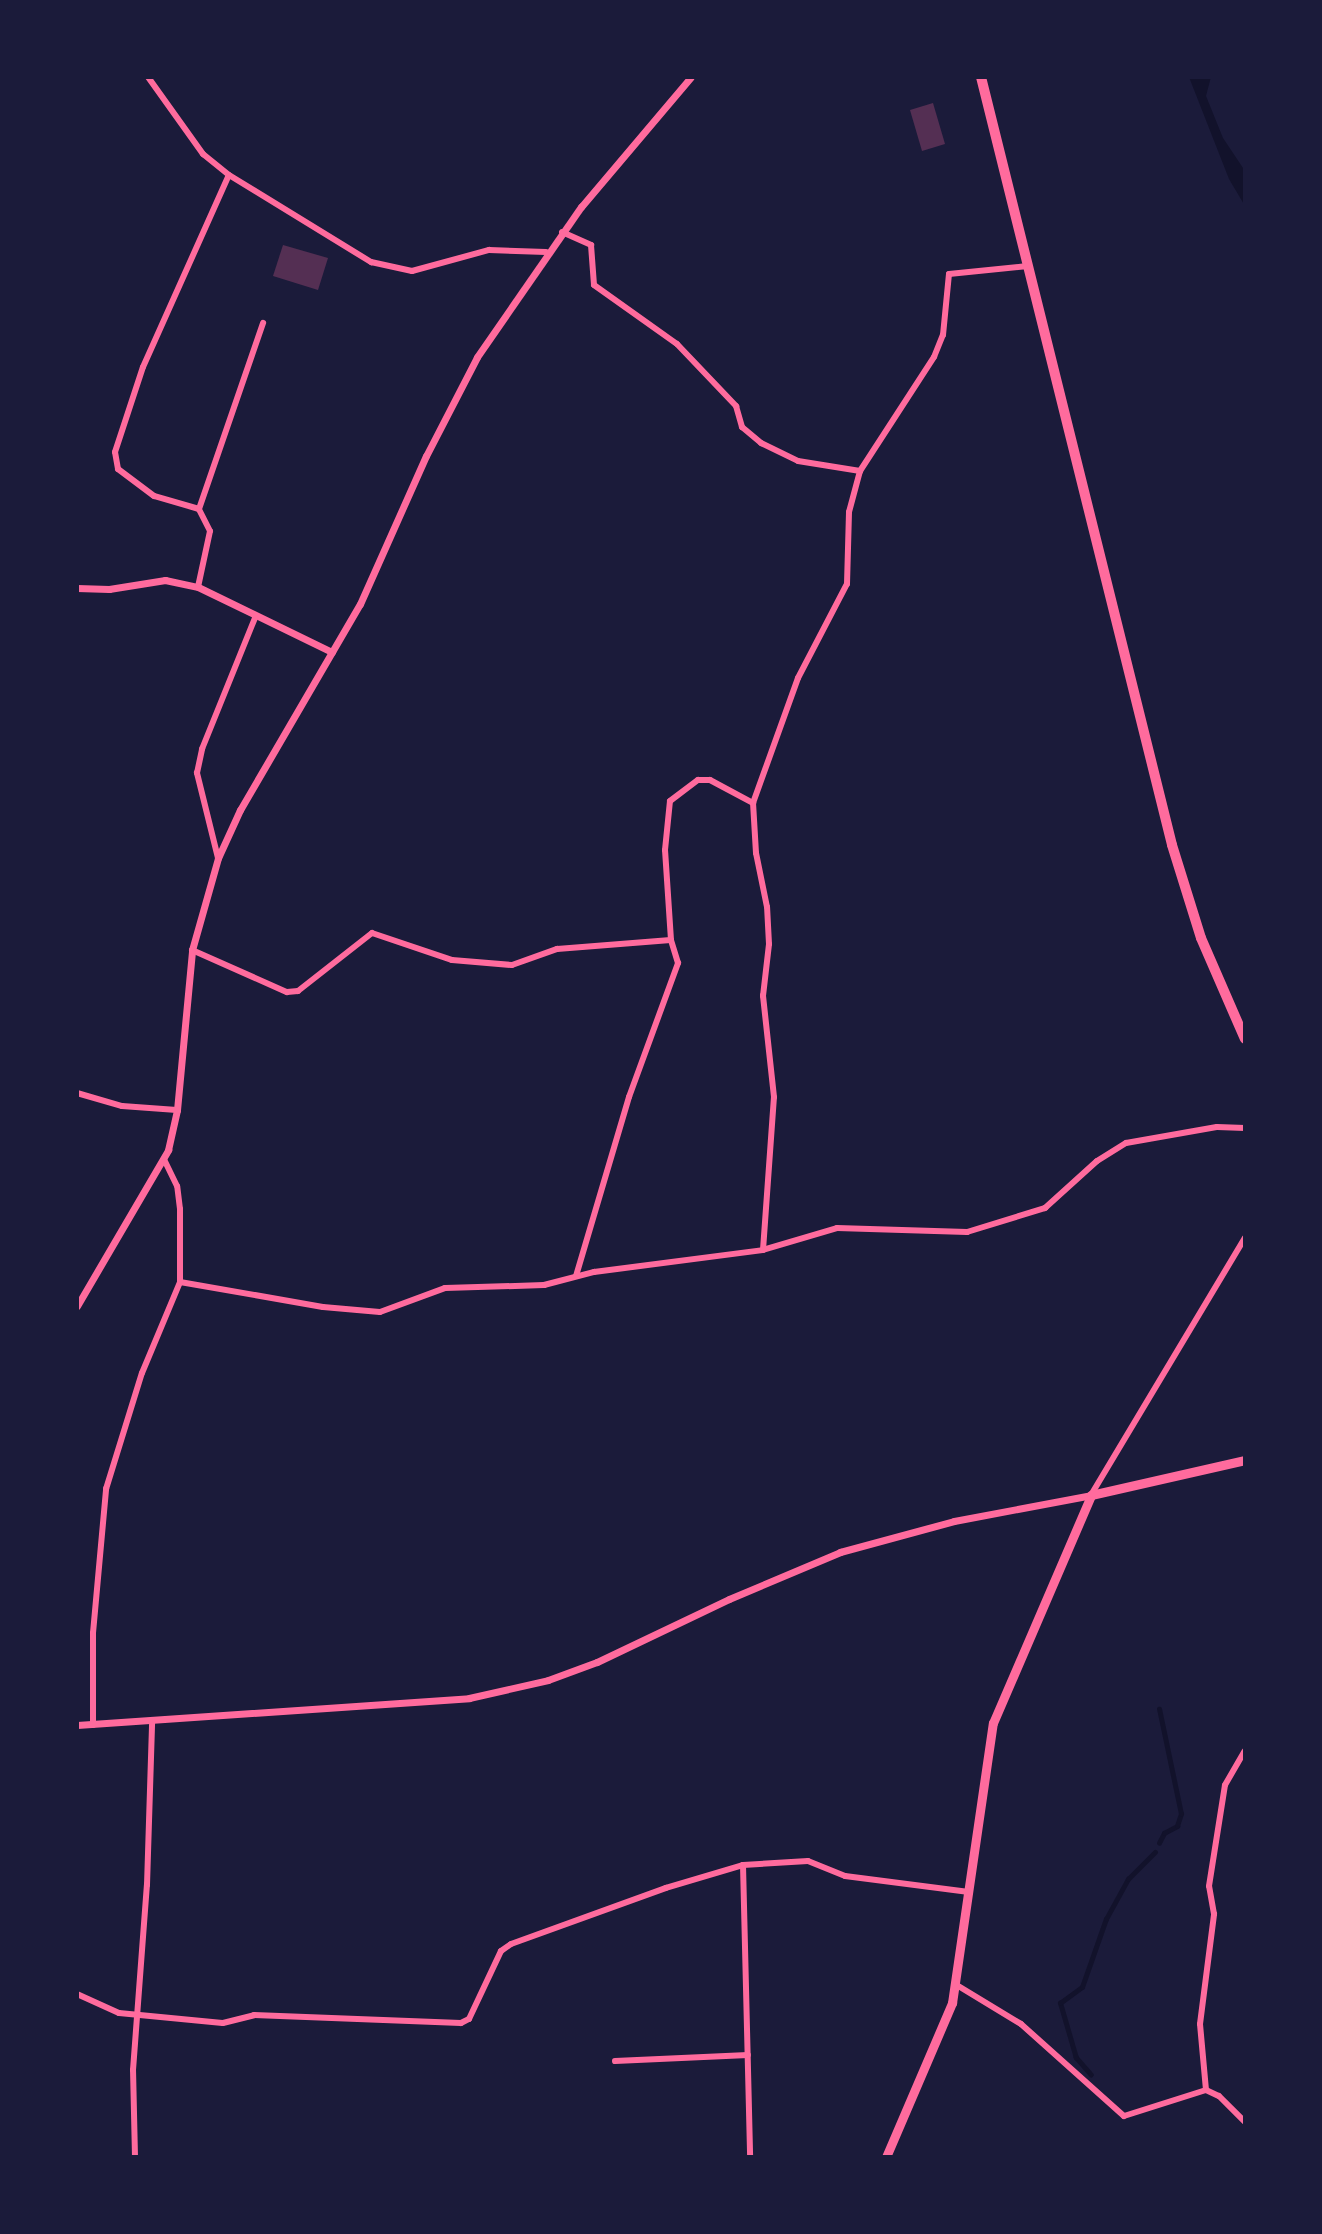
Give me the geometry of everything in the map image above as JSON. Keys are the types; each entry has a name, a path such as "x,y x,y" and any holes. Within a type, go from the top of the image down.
{"highway":[{"path":"981,77 1172,845 1201,938 1245,1039"}],"main road":[{"path":"886,2157 956,1984 993,1723 1091,1495 1245,1461"}],"street":[{"path":"77,1306 164,1160 177,1110 192,950 218,858 305,692 332,652 385,554 448,410 562,232 691,77"},
{"path":"152,79 203,154 229,176 390,269 412,271 512,248 547,253"},
{"path":"199,509 154,496 118,469 115,452 143,367 229,176"},
{"path":"562,232 591,245 594,285 677,344 736,406 742,427 761,443 798,461 860,471"},
{"path":"764,1250 774,1097 763,996 768,919 753,803 798,678 847,584 849,512 860,471 934,357 948,314 949,274 1028,265"},
{"path":"198,587 210,531 199,509 263,323"},
{"path":"77,587 109,589 165,580 198,587 256,618 332,652"},
{"path":"218,858 197,773 202,749 256,618"},
{"path":"576,1276 629,1097 678,963 671,940 665,850 670,801 698,780 710,780 753,803"},
{"path":"192,950 287,992 298,991 360,938 372,933 452,960 512,965 556,949 671,940"},
{"path":"77,1093 122,1106 177,1110"},
{"path":"180,1282 323,1307 380,1312 445,1288 544,1285 576,1276 764,1250 837,1228 929,1234 987,1227 1045,1208 1097,1161 1126,1143 1217,1127 1245,1128"},
{"path":"93,1724 93,1633 106,1489 142,1373 180,1282 180,1209 177,1186 164,1160"},
{"path":"77,1725 152,1723 469,1698 548,1680 840,1552 954,1521 1091,1495 1245,1238"},
{"path":"135,2157 133,2070 139,2015 153,1760 152,1723"},
{"path":"1206,2090 1200,2024 1214,1914 1209,1886 1225,1785 1245,1751"},
{"path":"77,1994 119,2013 223,2023 254,2015 461,2023 470,2019 500,1951 511,1944 666,1888 743,1865 808,1861 845,1876 969,1892"},
{"path":"743,1865 750,2157"},
{"path":"956,1984 1021,2024 1124,2116 1206,2090 1219,2096 1245,2122"},
{"path":"615,2061 748,2055"}],"shaded area":[{"path":"1189,77 1211,77 1206,96 1223,138 1245,171 1245,206 1229,179"}],"building":[{"path":"933,103 945,144 922,151 910,110"},
{"path":"283,245 328,258 318,290 273,276"}],"waterway":[{"path":"1159,1709 1181,1814 1177,1826 1164,1833 1159,1843"},
{"path":"1091,2075 1076,2058 1060,2003 1082,1987 1106,1919 1128,1879 1155,1852"}]}
